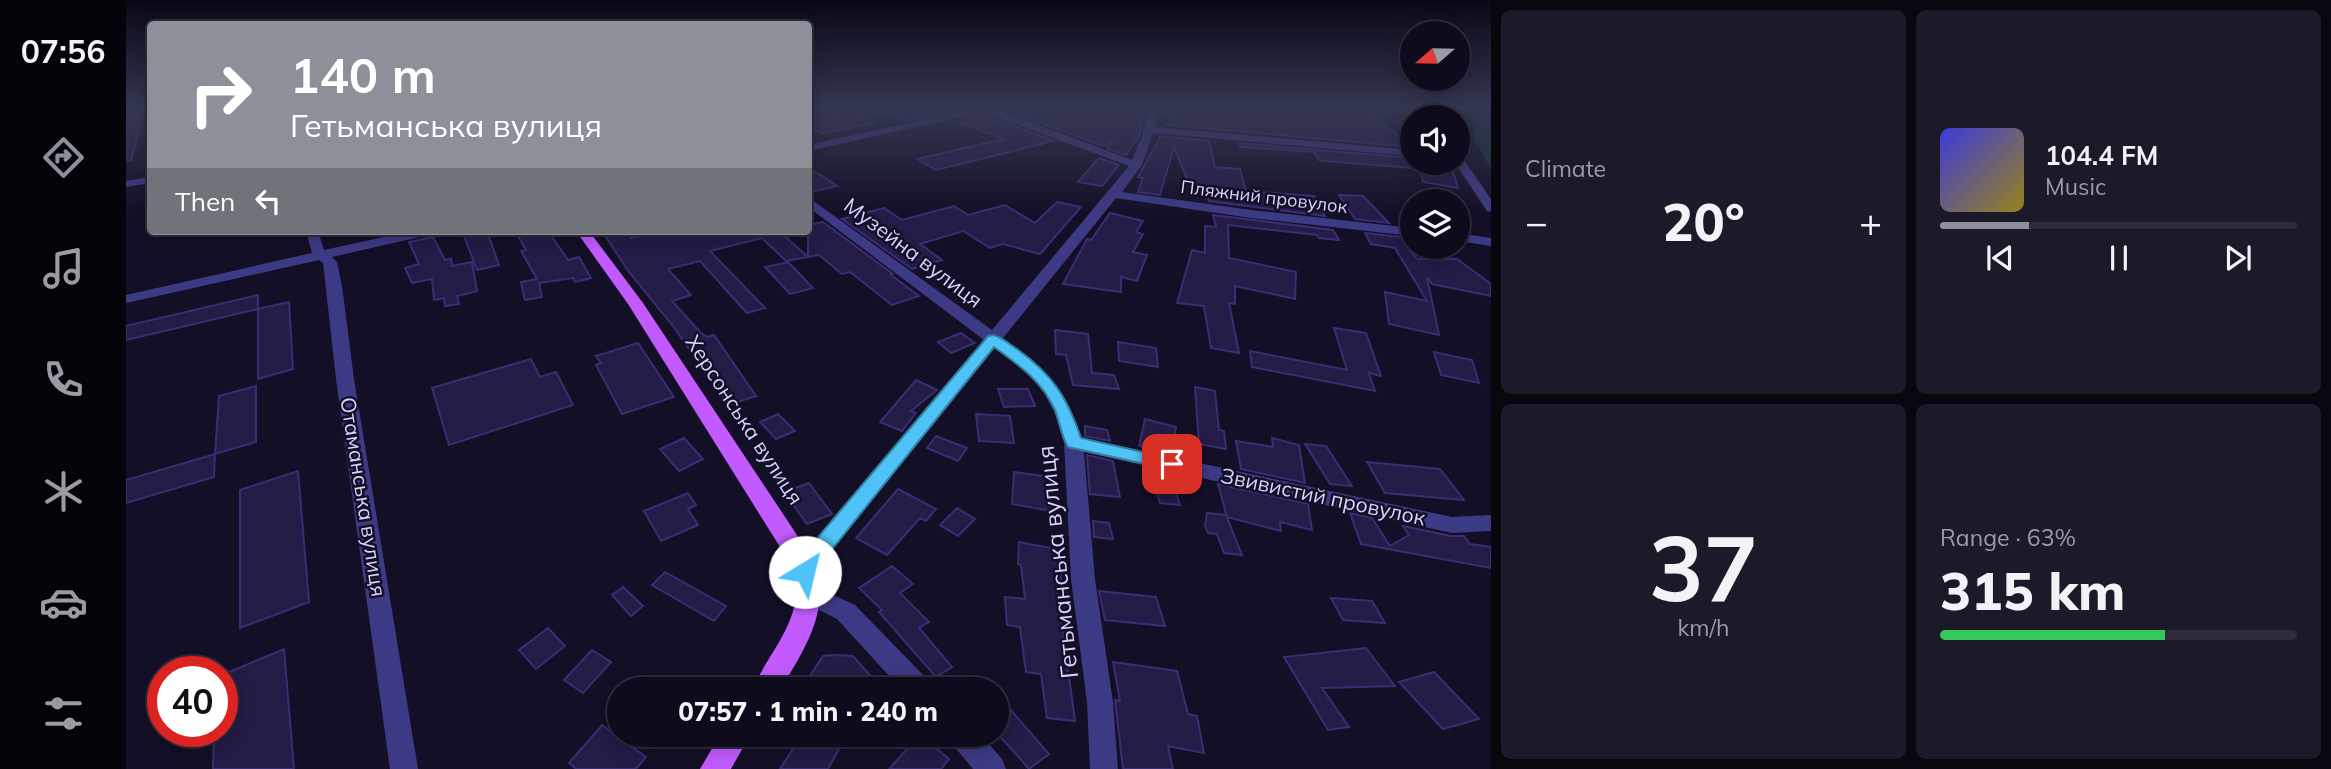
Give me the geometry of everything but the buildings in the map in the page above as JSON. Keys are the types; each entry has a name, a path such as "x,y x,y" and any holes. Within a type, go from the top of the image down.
{"main road":[{"name":"Херсонська вулиця","path":"585,235 635,303 787,538 807,583"},
{"path":"773,677 795,643 807,583"},
{"path":"713,769 728,747"}],"street":[{"path":"1080,144 1136,165"},
{"path":"908,677 846,612 807,583 826,542 1136,165 1145,144"},
{"path":"1309,144 1400,152"},
{"path":"1469,175 1491,208"},
{"path":"126,184 147,180"},
{"name":"Пляжний провулок","path":"1112,194 1251,214 1400,231"},
{"name":"Музейна вулиця","path":"812,204 993,339"},
{"name":"Отаманська вулиця","path":"313,235 314,245 330,262 335,286 345,379 404,769"},
{"path":"126,299 410,235"},
{"path":"1470,239 1491,242"},
{"name":"Гетьманська вулиця","path":"993,339 1035,370 1050,387 1063,411 1074,443 1083,579 1100,702 1104,769"},
{"name":"Звивистий провулок","path":"1074,443 1441,522 1491,523"},
{"path":"973,747 992,769"}],"green space":[{"path":"1477,144 1491,144 1491,169"}],"route":[{"path":"805,572 826,542 993,339 1035,370 1050,387 1063,411 1074,443 1172,464"}]}
